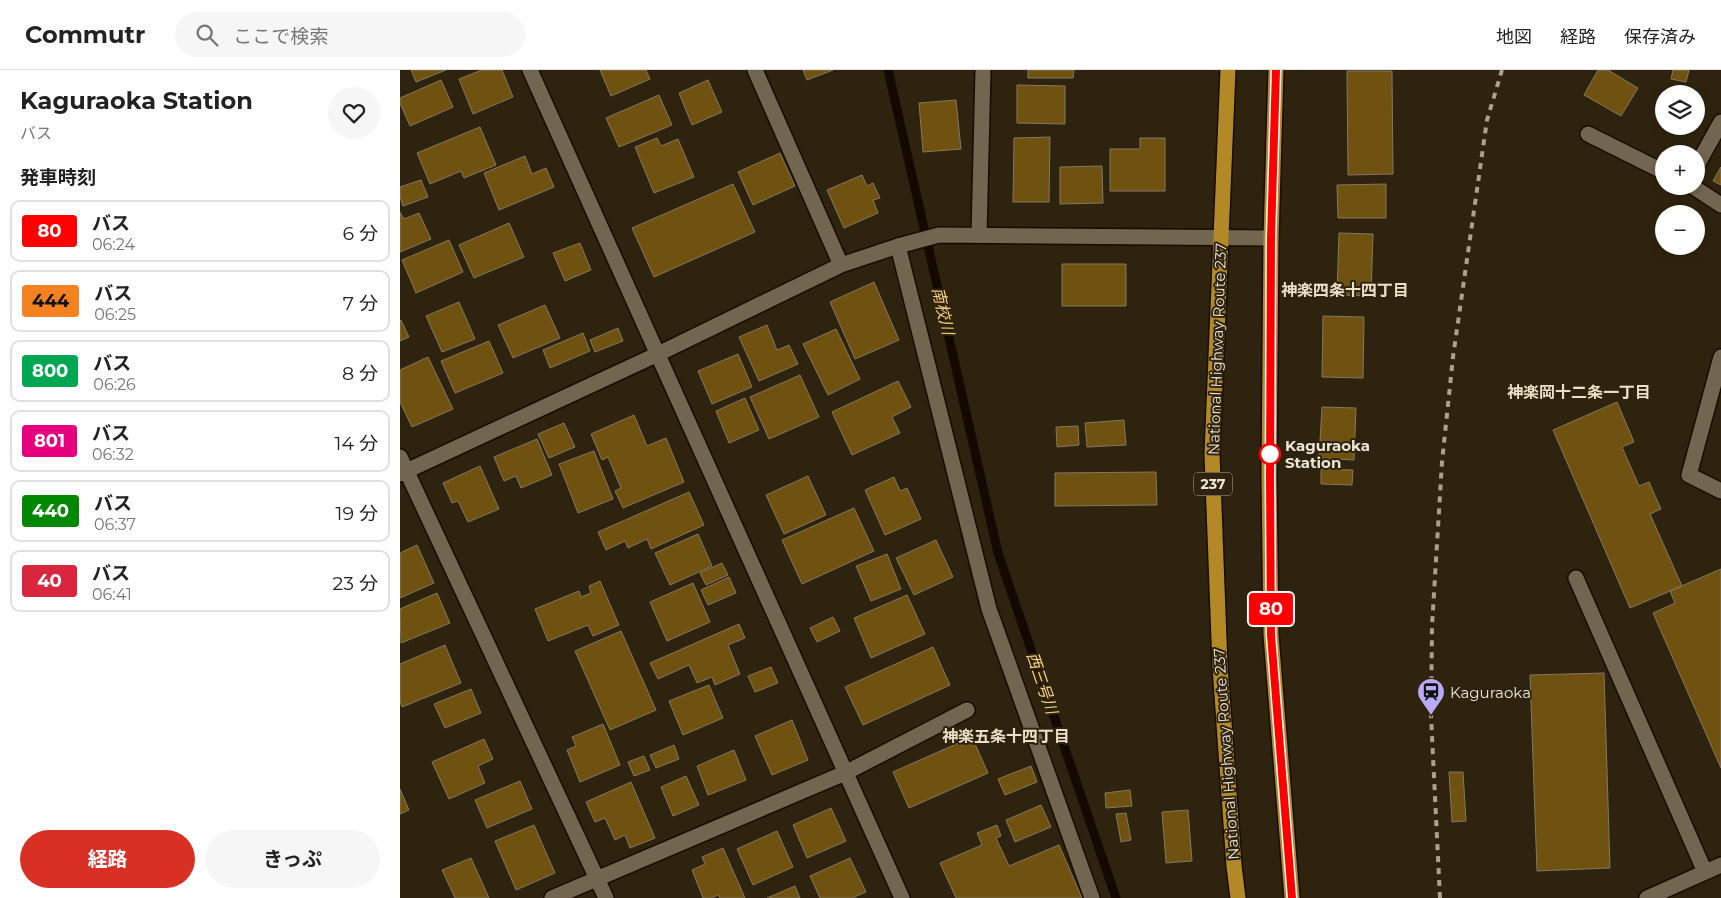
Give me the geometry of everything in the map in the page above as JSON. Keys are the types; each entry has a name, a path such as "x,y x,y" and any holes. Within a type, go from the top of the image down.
{"highway":[{"name":"National Highway Route 237","path":"1228,70 1212,454 1220,666 1234,866 1238,898"},
{"path":"1276,70 1271,238 1271,635 1292,898"}],"street":[{"path":"530,70 902,898"},
{"path":"755,70 841,265"},
{"path":"979,235 983,70"},
{"path":"1705,151 1721,122"},
{"path":"1588,134 1655,168"},
{"path":"1705,195 1721,205"},
{"path":"403,473 658,354 841,265 939,235 1271,238"},
{"path":"903,245 989,609 1092,898"},
{"path":"1721,357 1689,475 1721,491"},
{"path":"400,457 403,473 606,898"},
{"path":"1576,578 1705,872"},
{"path":"552,898 845,773 967,710"},
{"path":"1647,898 1721,865"}],"building":[{"path":"411,70 446,70 416,82"},
{"path":"482,70 502,70 513,97 473,114 459,79"},
{"path":"600,70 646,70 650,79 611,96"},
{"path":"803,70 833,70 807,80"},
{"path":"1028,70 1074,70 1073,78 1028,78"},
{"path":"1598,70 1608,70 1638,88 1621,116 1584,95"},
{"path":"1673,70 1689,70 1686,82 1671,79"},
{"path":"1347,71 1392,71 1393,174 1348,175"},
{"path":"441,80 453,107 410,126 400,103 400,98"},
{"path":"708,80 722,112 692,125 679,93"},
{"path":"1017,85 1065,86 1065,124 1017,123"},
{"path":"659,95 672,125 619,147 606,118"},
{"path":"956,100 961,149 923,152 919,103"},
{"path":"480,127 496,165 464,178 461,171 430,184 417,153"},
{"path":"1050,137 1049,202 1013,202 1014,138"},
{"path":"657,138 661,146 678,139 694,177 654,193 635,147"},
{"path":"1140,138 1165,138 1165,191 1110,191 1110,149 1140,149"},
{"path":"780,153 795,186 753,205 738,172"},
{"path":"525,156 532,174 546,168 554,187 499,210 484,173"},
{"path":"1102,166 1103,203 1060,204 1060,167"},
{"path":"1721,167 1721,185 1713,181"},
{"path":"862,175 867,186 873,183 880,198 873,200 878,213 844,228 827,190"},
{"path":"421,180 428,197 403,206 400,197 400,187"},
{"path":"733,184 755,232 654,277 632,228"},
{"path":"1386,184 1386,218 1338,218 1337,185"},
{"path":"400,212 404,219 419,213 431,239 400,252"},
{"path":"509,223 524,257 474,278 459,245"},
{"path":"1339,233 1373,234 1371,296 1337,295"},
{"path":"449,240 463,272 416,293 402,260"},
{"path":"580,243 591,270 565,281 553,253"},
{"path":"1062,264 1126,264 1126,306 1062,306"},
{"path":"874,282 899,340 855,359 830,302"},
{"path":"459,302 475,339 442,352 426,316"},
{"path":"545,305 560,338 513,358 498,325"},
{"path":"1323,316 1364,317 1363,378 1322,377"},
{"path":"400,321 409,337 400,341"},
{"path":"767,325 777,350 789,345 798,364 759,381 739,337"},
{"path":"618,328 623,341 595,352 590,340"},
{"path":"836,329 860,379 828,395 803,344"},
{"path":"583,333 590,351 550,368 543,350"},
{"path":"489,341 503,373 455,393 441,361"},
{"path":"738,354 752,387 712,404 698,371"},
{"path":"428,357 453,409 412,427 400,402 400,370"},
{"path":"800,375 819,417 769,439 750,397"},
{"path":"898,381 911,407 892,417 900,433 852,455 832,412"},
{"path":"745,398 759,430 729,443 716,411"},
{"path":"1617,402 1634,442 1622,447 1639,486 1649,482 1661,509 1650,514 1682,586 1630,608 1553,430"},
{"path":"1322,407 1356,408 1354,460 1319,458"},
{"path":"634,415 647,446 666,438 684,482 623,508 615,491 621,488 608,457 602,460 591,434"},
{"path":"1124,420 1126,445 1087,447 1085,423"},
{"path":"564,423 575,447 549,458 538,434"},
{"path":"1078,426 1079,445 1057,447 1056,427"},
{"path":"537,439 552,475 521,488 516,476 504,481 494,457"},
{"path":"594,451 613,499 578,513 559,464"},
{"path":"480,466 499,509 468,522 458,501 452,503 443,483"},
{"path":"1321,469 1353,470 1352,485 1321,484"},
{"path":"1156,472 1157,505 1055,506 1055,473"},
{"path":"808,476 826,515 784,534 766,495"},
{"path":"894,477 900,491 907,488 921,519 885,535 865,490"},
{"path":"689,492 704,525 651,549 647,539 628,548 625,541 606,550 598,532"},
{"path":"854,508 874,551 802,584 782,540"},
{"path":"698,534 712,566 670,585 655,553"},
{"path":"936,540 953,577 914,595 896,558"},
{"path":"417,545 434,583 400,598 400,553"},
{"path":"887,554 901,589 871,601 856,566"},
{"path":"722,563 728,575 706,585 700,573"},
{"path":"1721,569 1721,768 1653,613 1675,603 1670,591"},
{"path":"729,577 736,593 708,605 701,590"},
{"path":"600,581 619,625 593,636 588,625 548,641 535,609 579,591 581,597 591,593 589,586"},
{"path":"693,583 710,622 667,641 650,602"},
{"path":"437,593 450,623 401,643 400,609"},
{"path":"907,595 925,634 871,658 854,618"},
{"path":"833,617 840,631 817,642 810,628"},
{"path":"739,624 745,638 728,645 740,674 715,685 712,677 697,683 689,665 658,679 650,663"},
{"path":"621,631 656,710 610,730 575,651"},
{"path":"445,645 461,683 402,707 400,702 400,664"},
{"path":"933,647 950,685 863,725 845,687"},
{"path":"771,667 778,683 755,692 748,676"},
{"path":"1604,673 1610,868 1537,871 1530,675"},
{"path":"709,685 723,718 683,735 669,701"},
{"path":"471,689 481,713 445,728 434,704"},
{"path":"792,720 808,760 772,775 755,736"},
{"path":"603,724 620,765 580,782 567,750 576,746 572,737"},
{"path":"972,737 988,773 909,808 893,772"},
{"path":"484,739 493,759 478,766 485,783 449,799 432,762"},
{"path":"674,745 679,759 656,768 650,755"},
{"path":"734,750 746,780 708,795 697,766"},
{"path":"644,756 650,770 634,776 628,762"},
{"path":"1031,766 1037,782 1005,795 998,779"},
{"path":"1449,772 1463,772 1466,821 1452,822"},
{"path":"686,776 699,805 673,816 661,787"},
{"path":"520,781 532,809 487,828 475,800"},
{"path":"631,782 655,838 630,848 625,835 615,840 605,818 595,822 586,802"},
{"path":"400,789 409,810 400,814"},
{"path":"1130,790 1132,806 1106,808 1105,793"},
{"path":"1041,805 1051,827 1015,842 1006,820"},
{"path":"831,808 846,841 807,858 793,825"},
{"path":"1188,810 1192,861 1166,863 1162,812"},
{"path":"1126,813 1131,840 1121,842 1116,814"},
{"path":"534,825 555,873 516,890 495,841"},
{"path":"997,825 1001,836 996,838 1009,866 1059,845 1082,898 956,898 940,863 982,845 977,833"},
{"path":"777,831 793,867 753,885 737,849"},
{"path":"723,848 745,898 720,898 718,895 711,898 703,898 692,870 705,864 702,857"},
{"path":"471,858 489,898 455,898 442,870"},
{"path":"850,858 866,892 852,898 820,898 810,876"},
{"path":"795,886 800,898 767,898"}],"waterway":[{"name":"南校川","path":"888,70 998,553 1116,898"}],"railway":[{"path":"1440,898 1431,716 1432,626 1442,462 1453,357 1487,120 1502,70"}],"bus line":[{"name":"80","path":"1276,70 1271,238 1271,635 1292,898"}],"place":[{"name":"Kaguraoka Station","path":"1270,454"},
{"name":"Kaguraoka","path":"1431,716"}],"district":[{"name":"神楽四条十四丁目","path":"1345,290"},
{"name":"神楽岡十二条一丁目","path":"1579,392"},
{"name":"神楽五条十四丁目","path":"1006,736"}],"water label":[{"name":"西三号川","path":"1042,683"}]}
